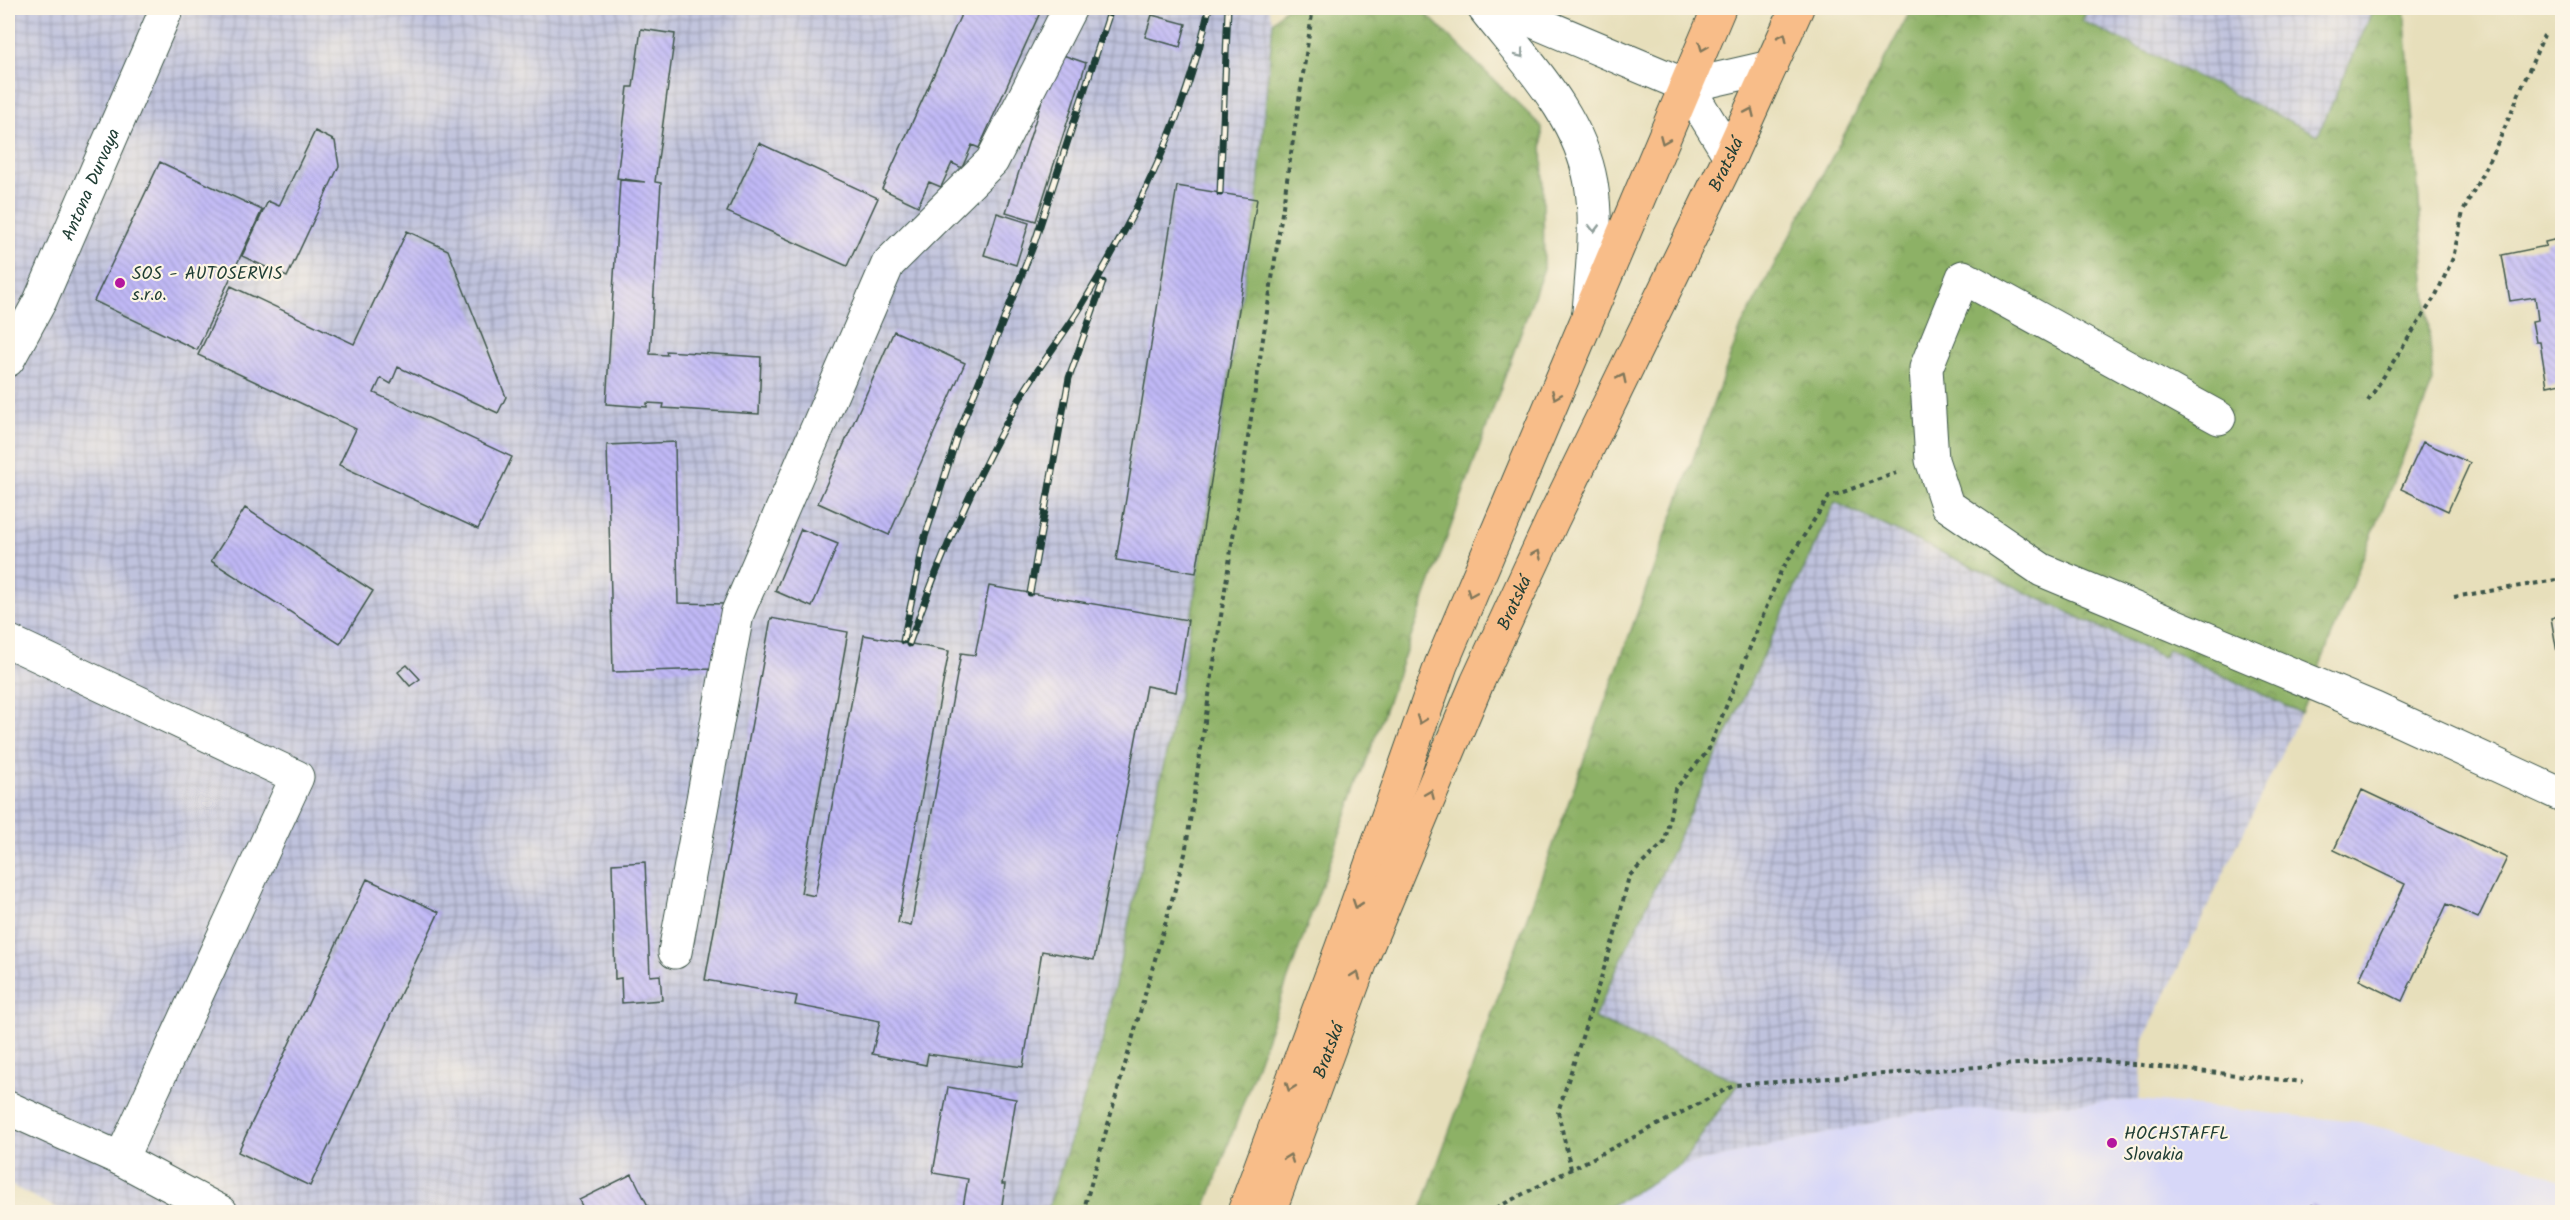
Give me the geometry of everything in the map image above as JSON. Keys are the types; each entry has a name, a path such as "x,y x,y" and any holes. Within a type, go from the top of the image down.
{"main road":[{"name":"Bratská","path":"1244,1212 1342,947 1440,664 1588,322 1719,8"},
{"name":"Bratská","path":"1269,1212 1367,946 1477,683 1558,510 1730,156 1797,8"}],"street":[{"name":"Antona Durvaya","path":"8,360 40,301 166,8"},
{"path":"675,952 737,614 888,264 992,161 1070,8"},
{"path":"1484,8 1567,117 1587,165 1591,182 1594,230 1588,322"},
{"path":"1502,8 1687,86 1730,156"},
{"path":"1687,86 1770,67"},
{"path":"2218,418 1963,277 1926,368 1932,460 1947,505 2042,570 2375,709 2562,795"},
{"path":"8,640 297,777 121,1159"},
{"path":"8,1108 121,1159 221,1212"}],"path":[{"path":"1083,1212 1185,854 1313,8"},
{"path":"2368,401 2436,296 2453,258 2463,212 2502,134 2544,35"},
{"path":"1572,1169 1558,1112 1616,931 1629,876 1665,842 1675,789 1708,751 1781,571 1829,497 1932,460"},
{"path":"2454,597 2562,579"},
{"path":"1488,1212 1736,1085 2085,1059 2303,1082"}],"shaded area":[{"path":"8,8 1268,8 1273,22 1257,199 1179,695 1102,1043 1047,1212 64,1212 8,1184"},
{"path":"2088,8 2374,8 2318,135 2081,21"},
{"path":"1835,502 2163,657 2167,649 2301,713 2144,1039 2139,1100 1920,1112 1680,1166 1738,1082 1594,1018"},
{"name":"HOCHSTAFFL Slovakia","path":"2139,1100 2360,1122 2524,1165 2562,1182 2562,1212 1600,1212 1680,1166 1920,1112"}],"green space":[{"path":"1285,8 1420,8 1542,127 1544,268 1204,1212 1047,1212 1102,1043 1179,695 1257,199 1273,22"},
{"path":"1912,8 2088,8 2082,21 2318,135 2374,8 2404,8 2433,382 2301,713 2168,649 2163,657 1835,502 1594,1018 1739,1082 1680,1166 1600,1212 1420,1212 1741,327"}],"building":[{"path":"964,8 1042,8 979,148 972,145 962,168 952,163 941,187 929,182 918,206 882,189"},
{"path":"1152,15 1186,24 1180,47 1145,37"},
{"path":"641,29 675,34 655,182 661,183 650,354 667,355 666,351 761,357 759,414 663,408 664,404 647,403 647,407 606,404 620,180 645,182 617,178 628,87 633,87"},
{"path":"1057,53 1086,63 1036,221 1006,212"},
{"path":"315,131 335,141 339,166 287,277 242,256 268,201 279,206"},
{"path":"759,143 878,198 847,266 727,212"},
{"path":"160,162 262,210 197,350 94,301"},
{"path":"1177,186 1257,199 1196,573 1116,560"},
{"path":"997,213 1029,223 1016,265 984,255"},
{"path":"407,231 448,250 506,397 498,413 398,367 391,384 381,378 374,393 512,457 478,529 339,465 356,429 198,355 231,286 354,344"},
{"path":"2562,238 2562,383 2547,386 2540,342 2536,342 2532,321 2538,320 2535,297 2510,301 2502,255 2546,246 2545,242"},
{"path":"894,331 965,363 889,535 818,503"},
{"path":"675,442 678,603 724,604 714,669 613,672 607,445"},
{"path":"2423,442 2470,463 2448,511 2401,489"},
{"path":"245,508 373,591 340,644 211,561"},
{"path":"801,529 838,544 812,607 775,591"},
{"path":"989,586 1188,620 1176,692 1146,686 1094,960 1042,951 1023,1067 928,1054 926,1065 872,1054 880,1021 795,1005 797,996 705,980 771,618 848,632 801,893 815,896 864,635 949,651 898,923 911,926 961,653 975,655"},
{"path":"2562,615 2562,675 2561,675 2551,618"},
{"path":"407,665 420,679 410,686 398,672"},
{"path":"2362,790 2507,858 2478,918 2447,904 2402,1001 2359,980 2405,884 2334,850"},
{"path":"645,862 650,976 660,975 662,1000 622,1003 621,978 615,979 612,864"},
{"path":"367,879 439,912 310,1186 238,1152"},
{"path":"948,1087 1016,1099 1002,1184 1005,1184 1001,1212 962,1212 968,1179 933,1173"},
{"path":"632,1174 651,1212 585,1212 579,1200"},
{"path":"2312,1205 2329,1212 2308,1212"}],"railway":[{"path":"909,644 933,581 987,459 1026,388 1101,274 1140,201 1173,127 1187,88 1209,8"},
{"path":"1220,193 1228,8"},
{"path":"903,641 925,537 958,434 1034,244 1111,9"},
{"path":"1030,593 1069,378 1103,282"}],"place":[{"name":"SOS - AUTOSERVIS s.r.o.","path":"120,283"},
{"name":"HOCHSTAFFL Slovakia","path":"2112,1143"}]}
